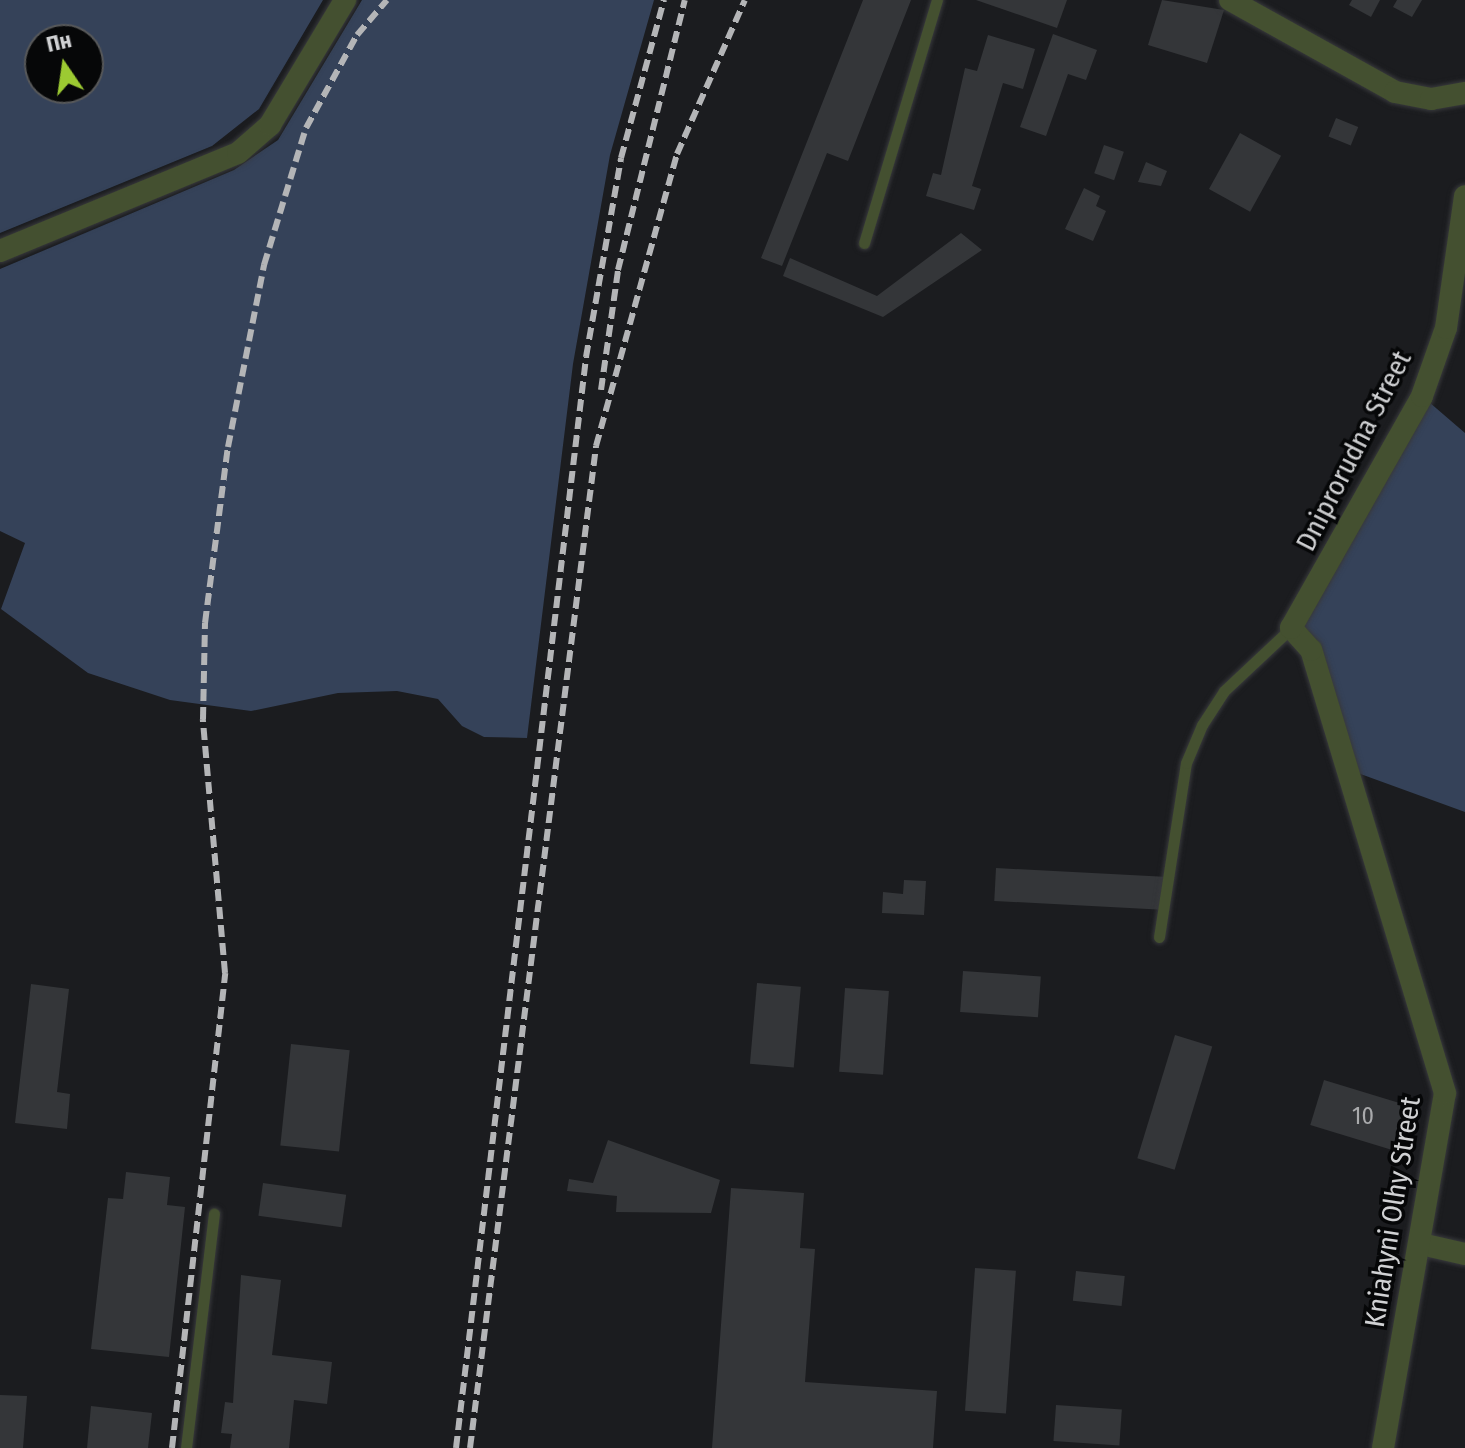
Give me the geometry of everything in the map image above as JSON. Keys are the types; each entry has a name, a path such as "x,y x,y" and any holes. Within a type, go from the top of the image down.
{"street":[{"path":"0,251 238,153 270,125 345,0"},
{"path":"1230,0 1395,92 1431,99 1465,93"},
{"name":"Dniprorudna Street","path":"1291,628 1422,396 1446,328 1465,196"},
{"name":"Kniahyni Olhy Street","path":"1291,628 1311,650 1439,1063 1443,1120 1383,1448"},
{"path":"1421,1244 1465,1254"}],"lane":[{"path":"864,243 937,0"},
{"path":"1159,937 1186,763 1196,738 1224,691 1291,628"},
{"path":"186,1448 214,1214"}],"shaded area":[{"path":"0,0 323,0 259,109 212,146 0,233"},
{"path":"362,0 654,0 610,155 573,364 527,738 484,737 462,726 438,699 397,691 338,693 251,711 170,700 88,673 1,609 25,543 0,531 0,269 234,170 278,140"},
{"path":"1422,396 1465,433 1465,812 1344,768 1311,650 1291,628"}],"building":[{"path":"863,0 911,0 848,161 827,153 782,266 761,258"},
{"path":"976,0 1067,0 1057,28"},
{"path":"1162,0 1224,10 1207,63 1148,45"},
{"path":"1352,0 1380,0 1371,17 1349,5"},
{"path":"1397,0 1422,0 1412,17 1393,7"},
{"path":"1053,34 1097,50 1086,80 1068,74 1046,136 1020,127"},
{"path":"988,35 1035,49 1023,89 1003,83 972,186 981,189 974,210 926,196 933,173 941,175 965,68 977,71"},
{"path":"1336,118 1358,127 1351,146 1329,137"},
{"path":"1240,133 1281,156 1250,212 1209,189"},
{"path":"1104,145 1124,152 1114,180 1094,173"},
{"path":"1146,162 1167,171 1161,186 1138,182"},
{"path":"1084,188 1100,196 1096,206 1106,211 1093,241 1065,229"},
{"path":"961,233 982,250 883,317 783,276 790,258 877,296"},
{"path":"996,868 1164,877 1162,910 994,901"},
{"path":"904,880 926,881 924,915 882,913 883,892 903,894"},
{"path":"963,971 1041,976 1038,1017 960,1012"},
{"path":"757,983 801,987 794,1068 750,1064"},
{"path":"31,984 69,989 57,1092 70,1094 67,1129 15,1123"},
{"path":"845,988 889,991 883,1075 839,1072"},
{"path":"1175,1035 1212,1046 1175,1170 1137,1158"},
{"path":"291,1044 350,1050 339,1152 280,1145"},
{"path":"1324,1080 1416,1108 1402,1153 1310,1125"},
{"path":"608,1140 720,1180 711,1213 616,1212 617,1196 567,1191 569,1179 593,1183"},
{"path":"126,1172 170,1177 167,1205 185,1207 169,1357 91,1349 108,1198 123,1199"},
{"path":"263,1183 346,1195 342,1227 258,1216"},
{"path":"731,1188 804,1193 800,1248 815,1249 805,1382 937,1391 933,1448 712,1448"},
{"path":"975,1268 1016,1271 1006,1414 965,1411"},
{"path":"1076,1271 1125,1276 1122,1306 1073,1301"},
{"path":"241,1275 281,1280 272,1355 332,1362 327,1404 294,1400 289,1448 230,1448 232,1434 221,1433 225,1402 233,1403"},
{"path":"0,1395 27,1396 23,1448 0,1448"},
{"path":"1056,1405 1122,1410 1119,1446 1053,1441"},
{"path":"91,1406 152,1413 148,1448 87,1448"}],"railway":[{"path":"172,1448 225,973 203,719 205,623 228,447 264,265 306,128 357,35 387,0"},
{"path":"456,1448 586,357 621,158 664,0"},
{"path":"601,390 618,270 685,0"},
{"path":"470,1448 596,446 677,154 745,0"}]}
